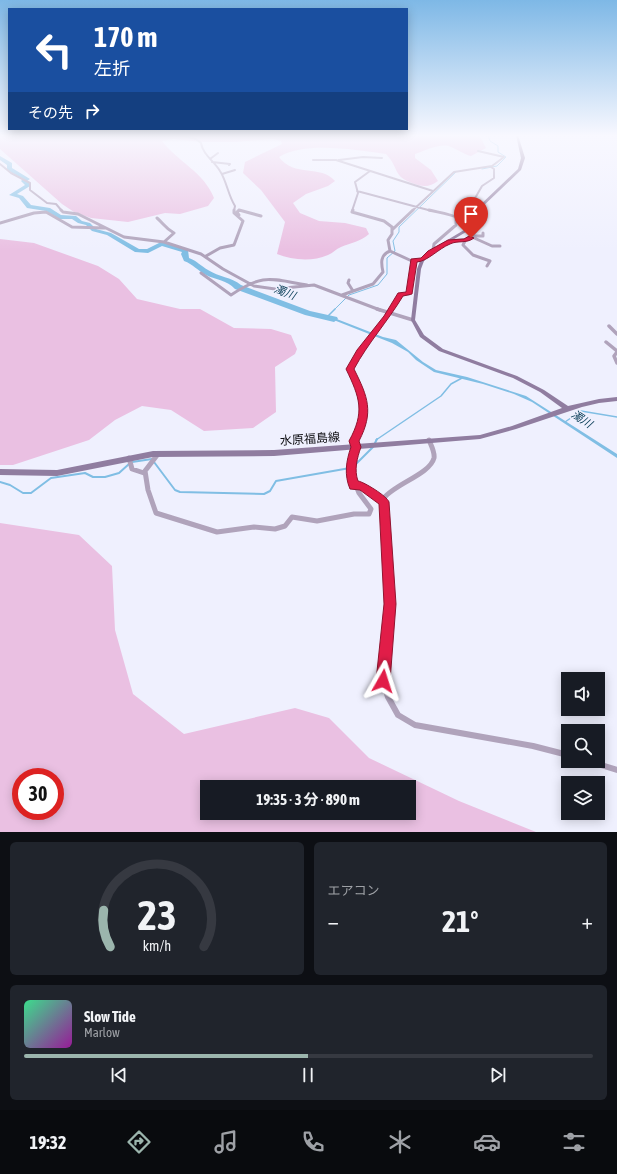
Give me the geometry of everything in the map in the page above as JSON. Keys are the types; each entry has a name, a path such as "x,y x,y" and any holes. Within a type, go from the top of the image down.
{"street":[{"path":"13,174 30,183 30,190 42,200 56,204 63,212 76,214 124,237 164,242 206,256 223,269 262,288 279,289 314,286 389,314 413,320"},
{"path":"222,174 230,198 235,206 234,213 240,217"},
{"path":"366,174 355,182 357,191 353,213 384,221 393,229"},
{"path":"377,174 398,182 433,190"},
{"path":"392,252 388,240 393,229 418,208 433,190 452,174"},
{"path":"433,250 434,244 456,225 456,218 464,204 474,200 482,186 494,178 493,174"},
{"path":"515,174 478,209 465,231 433,250 423,260 419,269 413,320 422,336 441,350 515,377 542,391 566,409"},
{"path":"357,191 456,218 469,224 476,231 473,236 465,241 450,241"},
{"path":"206,256 220,248 234,245 243,221 237,212 239,210 261,216"},
{"path":"0,223 7,222 30,213 46,212 52,217 59,219 72,227 105,228"},
{"path":"157,218 162,222 165,228 174,233 164,242"},
{"path":"473,236 483,236 483,233"},
{"path":"473,236 492,246 500,246"},
{"path":"465,241 464,246 473,255 490,261 488,266"},
{"path":"345,297 353,291 376,282 383,272 381,260 386,253 392,252 413,261 423,260"},
{"path":"158,454 157,458 146,467 144,473 151,504 156,513 162,517 217,532 260,527 275,529 285,526 290,518 295,516 317,521 369,514 371,509 354,486 352,478 351,460 356,447 354,441 362,427 364,408 361,390 350,369 371,336 389,314 401,294 409,294 414,264 413,261"},
{"path":"201,273 231,295 249,283 267,278 284,282 301,283 308,286"},
{"path":"349,280 348,283 353,291"},
{"path":"279,289 284,282"},
{"path":"609,326 617,334"},
{"path":"606,342 617,351 614,356 617,363"},
{"name":"水原福島線","path":"0,472 57,473 129,458 158,454 274,453 480,436 497,433 566,409 597,401 617,399"},
{"path":"429,440 434,452 432,462 391,489 387,493 384,502 390,604 383,681 388,697 398,714 415,725 533,746 561,753"},
{"path":"129,458 132,469 144,473"},
{"path":"354,486 362,486 374,497 384,502"},
{"path":"605,766 617,770"}],"shaded area":[{"path":"28,174 197,174 210,189 214,198 208,206 180,214 165,213 128,222 91,218 74,212 62,204"},
{"path":"244,174 324,174 335,181 328,186 306,194 293,203 300,213 319,221 345,223 366,228 369,234 359,240 339,248 328,255 315,259 289,258 277,254 285,222 261,190"},
{"path":"399,174 433,174 438,181 426,186 418,185 409,182"},
{"path":"0,239 34,243 98,266 119,279 137,299 180,309 200,309 234,328 271,329 291,335 297,349 295,354 275,367 276,412 253,428 204,431 171,410 142,406 115,420 89,440 13,465 0,465"},
{"path":"0,523 79,535 112,566 115,630 133,694 184,734 295,708 329,718 369,758 415,780 200,780 200,820 416,820 416,780 459,801 536,832 0,832"}],"water":[{"name":"濁川","path":"321,315 329,316 383,337 396,340 423,362 436,370 467,377 526,396 617,454 617,458 532,402 514,394 483,384 434,372 416,360 408,352 392,343"}],"waterway":[{"name":"濁川","path":"18,174 27,179 24,181 28,185 12,195 21,197 29,207 48,209 60,217 74,217 80,222 88,224 94,230 109,234 137,251 148,251 161,244 186,251 184,254 186,260 194,263 210,274 231,281 238,287 308,313 334,319"},
{"path":"328,316 349,295 378,285 387,274 387,258 395,251 393,241 399,232 399,227 454,174"},
{"path":"377,439 441,396 451,384 462,378"},
{"path":"565,422 581,411 617,417"},
{"path":"354,466 373,447"},
{"path":"132,462 152,459"},
{"path":"154,462 175,490 180,492 264,494 270,491 276,481 350,468"},
{"path":"0,482 10,485 23,493 31,493 51,478 85,473 93,477 105,477 119,473 129,464"}],"route":[{"path":"383,681 390,604 383,506 384,502 374,497 362,486 354,486 351,460 356,447 354,441 362,427 364,408 361,390 350,372 350,369 359,352 387,317 401,294 409,294 414,264 413,261 423,260 430,252 450,241 465,241 471,238"}]}
